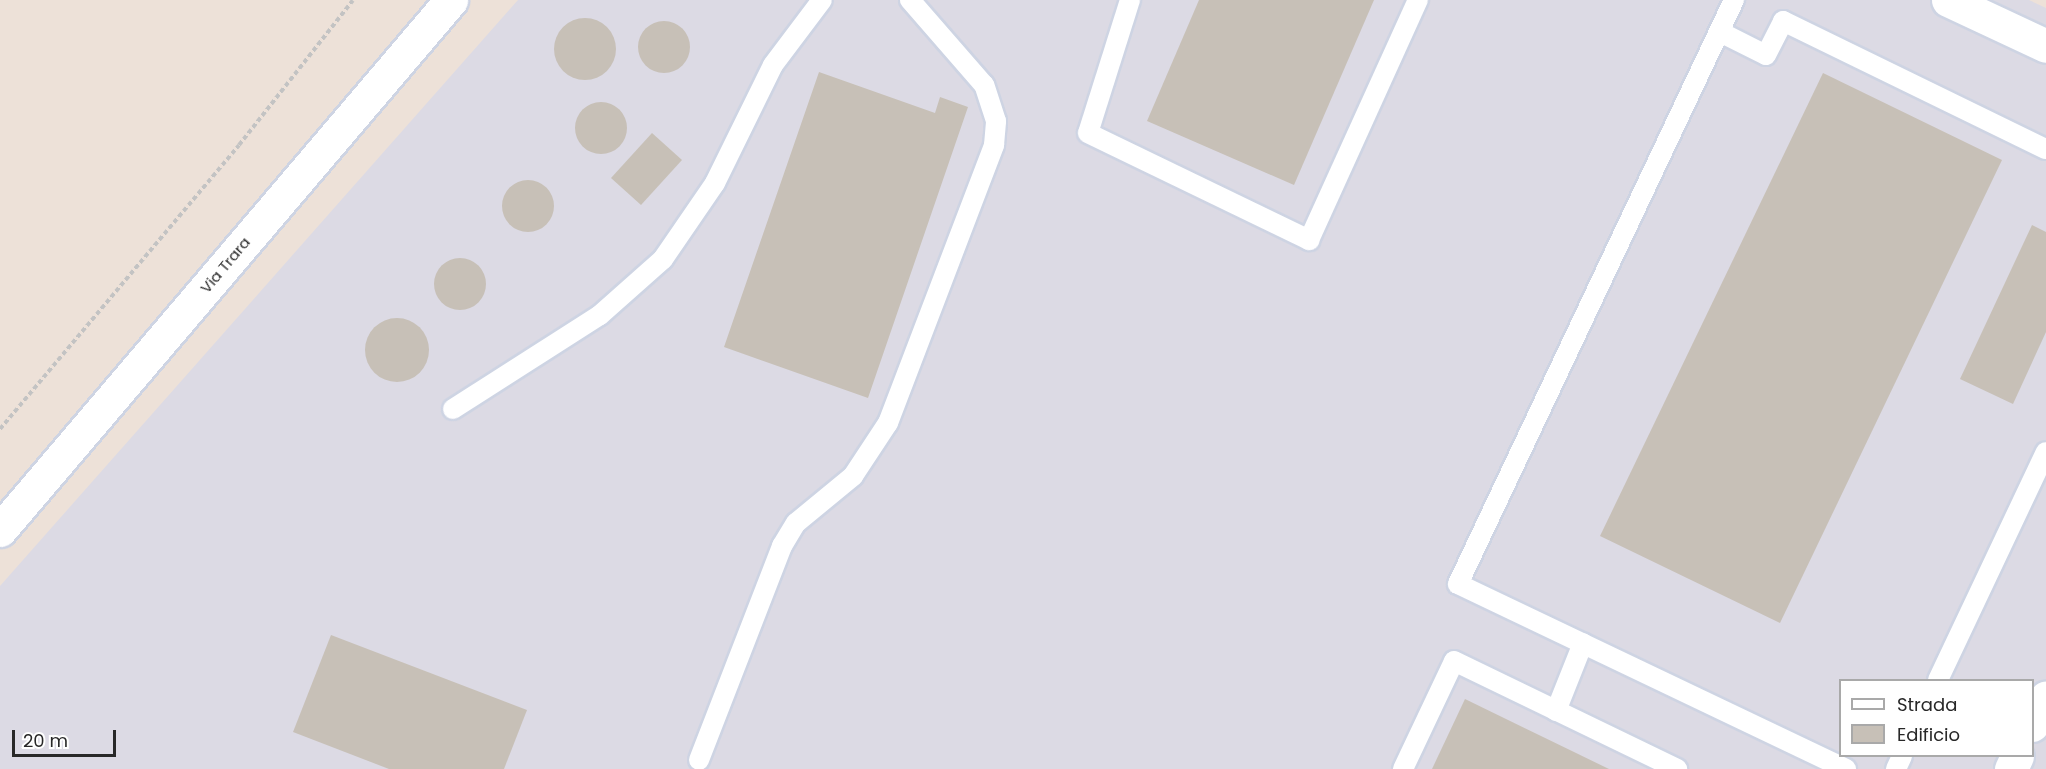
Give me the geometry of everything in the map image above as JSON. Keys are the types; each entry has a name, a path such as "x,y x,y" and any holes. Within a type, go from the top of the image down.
{"street":[{"name":"Via Trara","path":"0,530 451,0"},
{"path":"1948,0 2046,46"},
{"path":"2034,721 2046,697"}],"lane":[{"path":"453,410 600,315 663,260 715,183 773,65 822,0"},
{"path":"699,760 782,546 796,523 853,476 884,430 994,145 996,121 984,85 910,0"},
{"path":"1130,0 1088,133 1309,240 1418,0"},
{"path":"1734,0 1458,584 1846,769"},
{"path":"1720,32 1766,55 1783,21 2046,149"},
{"path":"1939,679 2046,452"},
{"path":"1556,711 1583,644"},
{"path":"1403,769 1454,661 1677,769"}],"path":[{"path":"0,429 239,145 353,0"}],"shaded area":[{"path":"518,0 2029,0 2046,8 2046,769 0,769 0,586"}],"building":[{"path":"1199,0 1374,0 1294,185 1147,121"},
{"path":"579,18 591,18 607,27 614,37 616,49 614,61 607,71 591,80 579,80 568,75 559,66 554,55 554,43 559,32 568,23"},
{"path":"664,21 674,23 682,29 688,37 690,47 688,57 682,65 674,71 664,73 654,71 646,65 640,57 638,47 640,37 646,29 654,23"},
{"path":"819,72 935,113 940,97 968,107 868,398 724,347"},
{"path":"1823,73 2002,160 1780,623 1600,536"},
{"path":"601,102 611,104 619,110 625,118 627,128 625,138 619,146 611,152 601,154 591,152 583,146 577,138 575,128 577,118 583,110 591,104"},
{"path":"652,133 682,160 641,205 611,178"},
{"path":"528,180 538,182 546,188 552,196 554,206 552,216 546,224 538,230 528,232 518,230 510,224 504,216 502,206 504,196 510,188 518,182"},
{"path":"2032,225 2046,232 2046,332 2013,404 1960,379"},
{"path":"460,258 470,260 478,266 484,274 486,284 484,294 478,302 470,308 460,310 450,308 442,302 436,294 434,284 436,274 442,266 450,260"},
{"path":"397,318 415,324 423,332 429,350 423,368 415,376 397,382 379,376 371,368 365,350 371,332 379,324"},
{"path":"331,635 527,710 504,769 389,769 293,732"},
{"path":"1465,699 1609,769 1432,769"}]}
